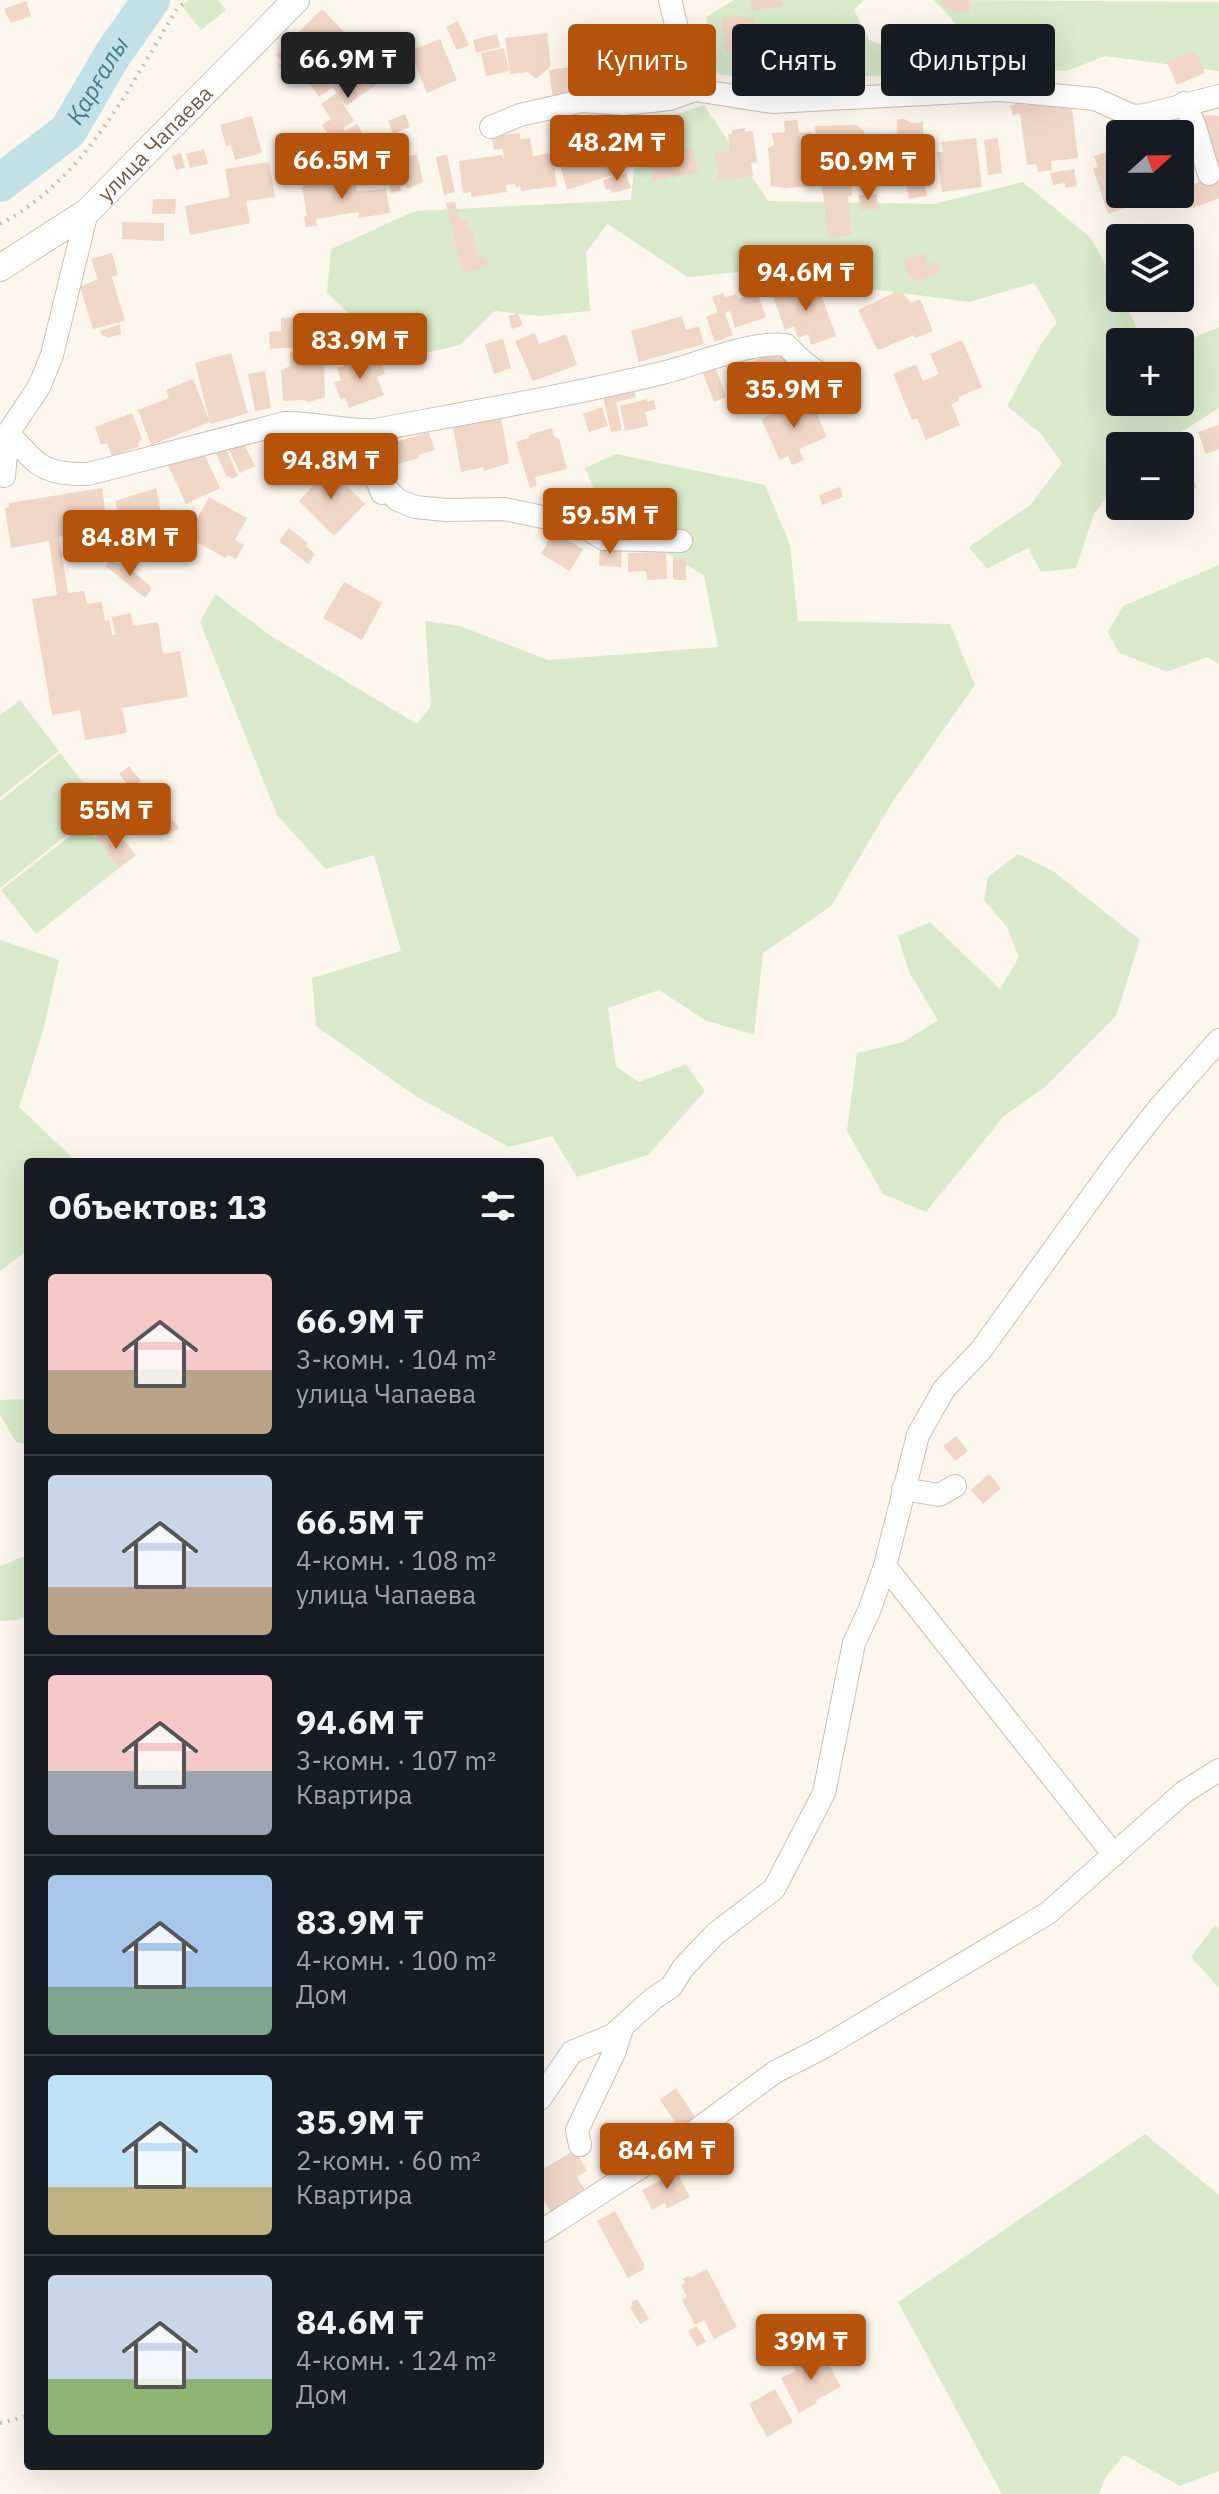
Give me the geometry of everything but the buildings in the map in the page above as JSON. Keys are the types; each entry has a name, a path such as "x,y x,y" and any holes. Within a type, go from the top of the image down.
{"street":[{"name":"улица Чапаева","path":"0,268 87,212 296,0"},
{"path":"670,0 676,24"},
{"path":"716,93 772,102 1000,90 1095,99 1133,116 1219,96"},
{"path":"491,127 520,115 582,101 623,104 678,96"},
{"path":"1184,103 1194,124 1209,174"},
{"path":"4,476 4,436 39,387 52,355 87,212"},
{"path":"4,436 38,466 61,474 88,474 285,423 357,431 545,399 663,373 765,345 786,345 808,367 825,376 839,379 849,377"},
{"path":"357,431 388,510"},
{"path":"378,481 398,500 415,507 504,509 581,525 604,539 681,541"},
{"path":"544,2093 572,2052 613,2035 671,1987 683,1968 715,1934 774,1889 790,1864 803,1830 824,1793 854,1643 885,1566 918,1435 944,1389 981,1350 1119,1159 1219,1040"},
{"path":"903,1489 939,1495 955,1486"},
{"path":"885,1566 1114,1855"},
{"path":"544,2229 683,2140 775,2072 824,2047 1048,1913 1184,1792 1219,1770"},
{"path":"580,2145 577,2130 614,2053 623,2026"}],"path":[{"path":"0,224 50,190 82,158 177,9 187,0"},
{"path":"0,2423 24,2417"}],"green space":[{"path":"189,0 218,0 226,10 201,30 182,6"},
{"path":"734,0 864,0 854,10 861,24 732,24 732,76 717,74 716,24 707,24 706,17"},
{"path":"934,0 1219,2 1219,71 1105,56 1067,71 1055,71 1055,24 956,24"},
{"path":"865,32 869,40 881,45 881,76 865,76"},
{"path":"704,105 768,201 933,204 1023,182 1091,238 1106,266 1106,312 1129,312 1137,328 1106,328 1106,416 1194,416 1194,337 1219,327 1219,408 1181,432 1106,432 1106,497 1094,514 1076,568 1041,572 1028,548 987,569 969,547 1030,505 1062,463 1041,434 1007,406 1041,344 1057,322 1034,283 969,302 848,286 761,270 688,277 607,224 586,253 590,311 538,316 495,311 460,345 399,359 327,293 331,249 415,211 631,200 638,128"},
{"path":"616,454 765,485 790,545 798,621 950,624 975,685 891,804 831,906 763,953 754,1035 705,1020 659,990 608,1008 616,1067 639,1082 686,1064 705,1091 648,1155 577,1177 552,1136 509,1147 417,1097 316,1026 312,978 401,951 374,855 326,869 277,815 200,622 215,594 271,636 417,724 431,706 425,621 460,626 548,660 718,647 704,575 607,519 585,468"},
{"path":"1219,565 1219,664 1207,657 1167,672 1118,652 1108,632 1123,606"},
{"path":"20,700 59,751 0,797 0,715"},
{"path":"60,753 102,807 0,888 0,801"},
{"path":"84,825 119,868 36,934 1,890"},
{"path":"1018,854 1053,871 1140,940 1116,1016 1046,1086 1004,1116 926,1212 883,1194 847,1131 857,1053 903,1042 938,1020 909,972 898,936 930,922 1000,989 1019,957 1007,927 984,900 988,877"},
{"path":"0,940 59,960 43,1031 19,1107 73,1158 24,1158 24,1253 0,1271"},
{"path":"24,1399 24,1444 16,1442 0,1415 0,1400"},
{"path":"24,1557 24,1617 17,1620 0,1621 0,1566"},
{"path":"1215,1925 1219,1929 1219,1988 1191,1957"},
{"path":"1145,2134 1219,2195 1219,2471 1180,2486 1124,2455 1105,2478 1099,2494 1002,2494 898,2302"}],"waterway":[{"name":"Қарғалы","path":"0,183 68,131 113,54 151,0"}]}
